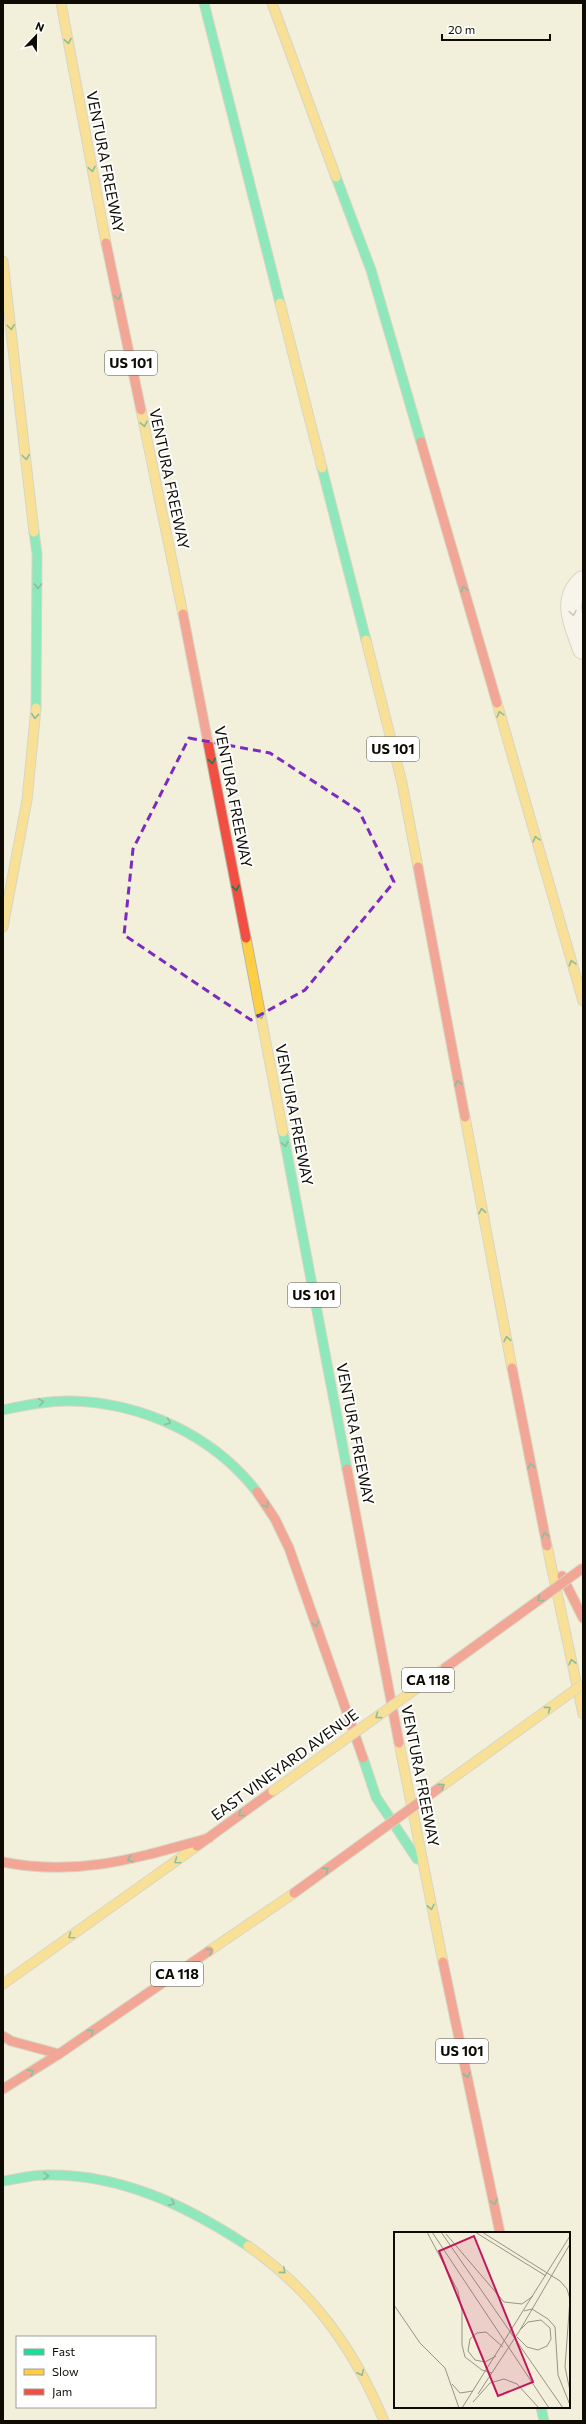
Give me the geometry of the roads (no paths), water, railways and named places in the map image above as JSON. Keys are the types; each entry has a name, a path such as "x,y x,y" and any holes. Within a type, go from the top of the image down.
{"main road":[{"name":"VENTURA FREEWAY","path":"61,3 100,212 205,722 423,1868 500,2232"},
{"name":"US 101","path":"204,3 402,783 536,1497 583,1714"},
{"path":"272,3 371,270 583,1001"},
{"path":"3,261 38,554 38,677 27,800 3,927"},
{"path":"3,1410 44,1402 72,1400 127,1407 179,1426 203,1441 245,1477 266,1505 289,1548 376,1797 423,1868"},
{"path":"548,1550 583,1618"},
{"name":"EAST VINEYARD AVENUE","path":"3,1984 209,1838 583,1568"},
{"name":"CA 118","path":"59,2054 294,1893 583,1684"},
{"path":"3,1862 40,1868 93,1867 209,1838"},
{"path":"3,2036 59,2054"},
{"path":"3,2089 59,2054"},
{"path":"3,2181 46,2175 117,2183 157,2196 246,2242 285,2272 323,2313 352,2354 384,2421"},
{"path":"541,2408 544,2421"}],"lane":[{"path":"583,581 574,589 571,602 573,617 583,649"}]}
